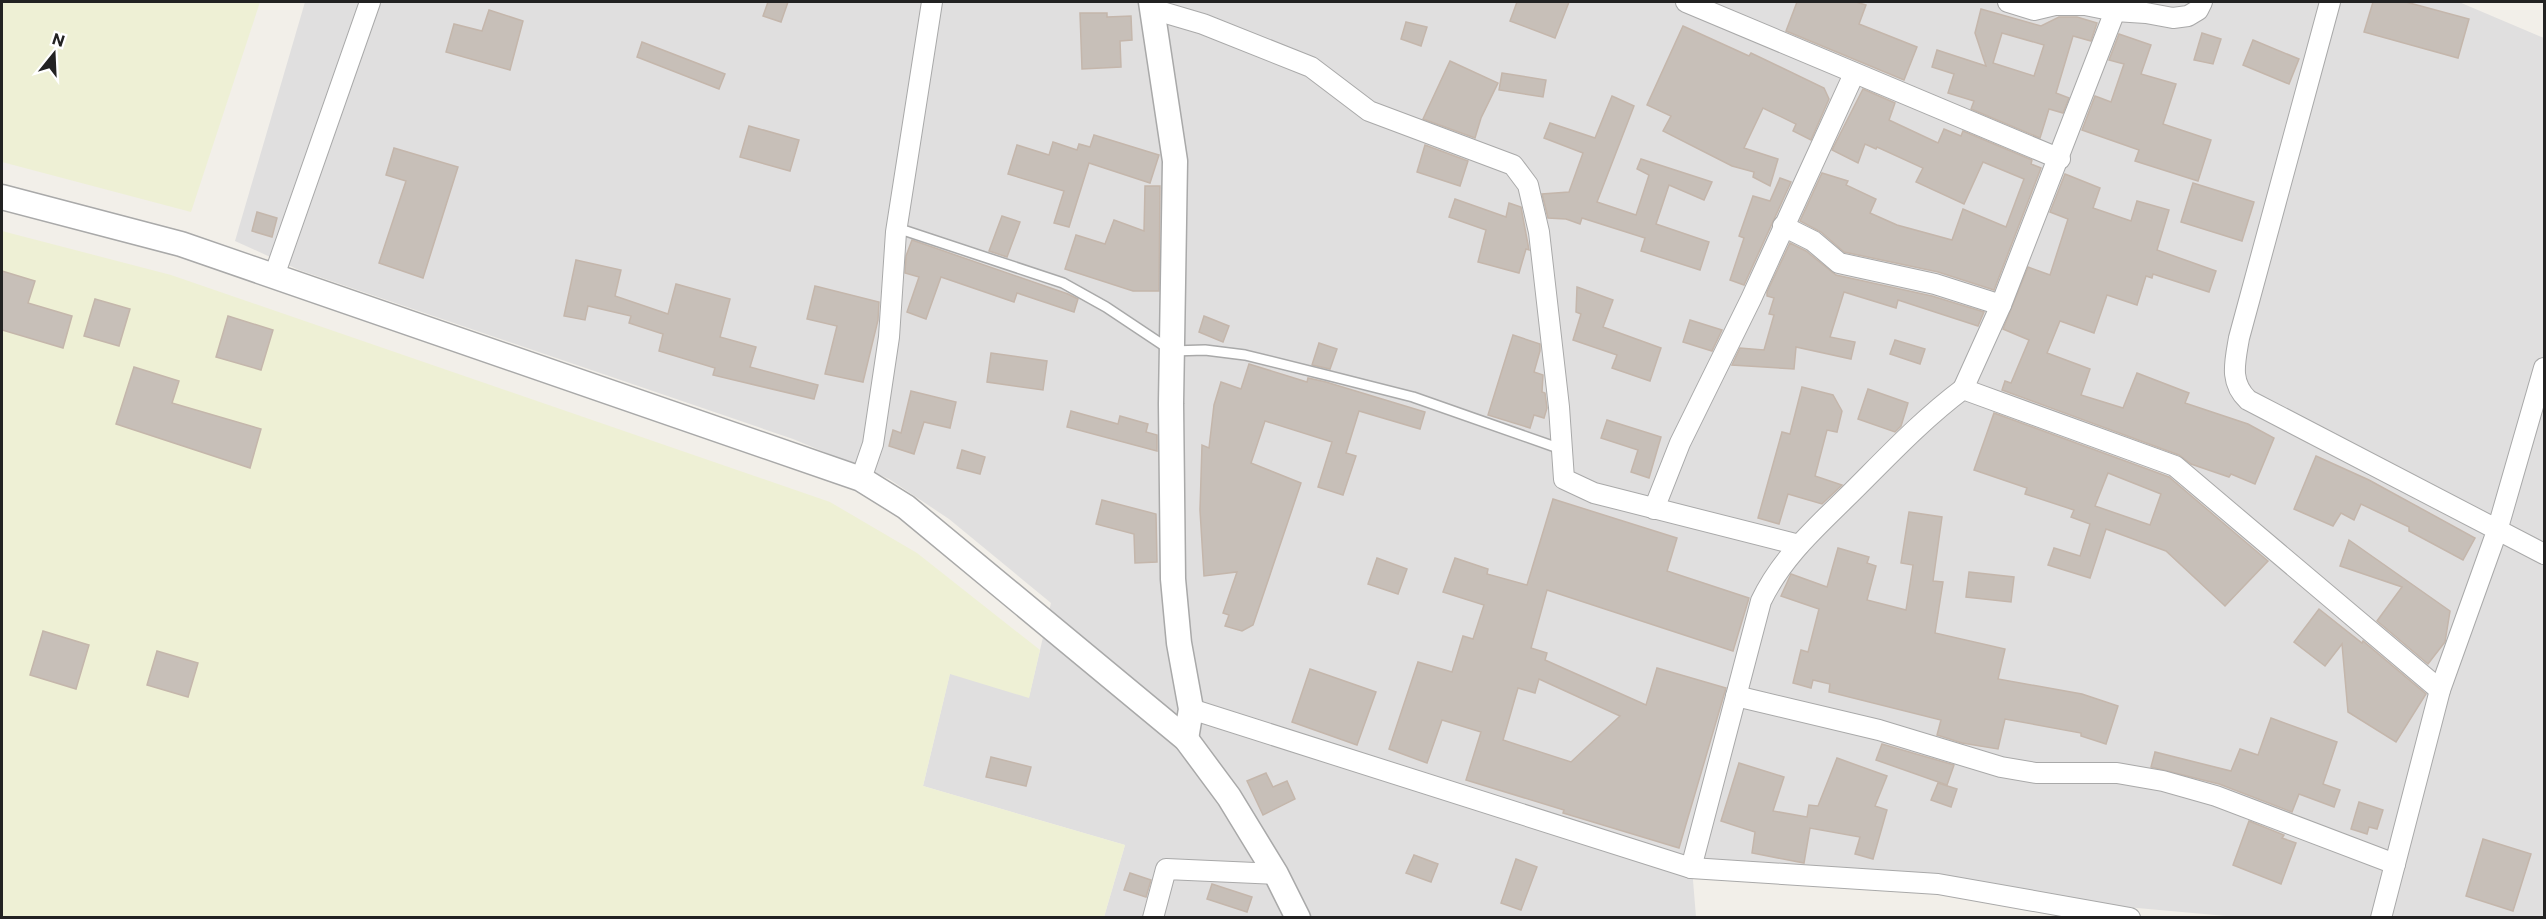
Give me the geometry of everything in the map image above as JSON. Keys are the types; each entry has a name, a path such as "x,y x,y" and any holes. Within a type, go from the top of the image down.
{"street":[{"path":"274,276 370,2"},
{"path":"861,479 873,444 889,337 897,228 932,2"},
{"path":"1686,2 2060,159"},
{"path":"2008,2 2034,10 2055,5 2085,4 2115,11 2180,17 2198,10 2202,2"},
{"path":"2330,2 2239,338 2234,365 2238,390 2248,400 2544,554"},
{"path":"1186,739 1191,709 1179,644 1173,579 1172,351 1175,161 1152,5 1311,68 1369,111 1513,165 1528,184 1539,232 1559,407 1564,479 1594,493 1799,544"},
{"path":"1691,868 1761,600 1783,561 1799,544 1931,413 1963,389 2001,305 2060,159 2115,11"},
{"path":"1653,509 1693,414 1751,299 1854,74"},
{"path":"2,197 181,244 861,479 906,507 1186,739 1229,797 1276,874 1298,918"},
{"path":"1783,226 1813,241 1839,263 1935,284 2001,305"},
{"path":"2381,918 2440,690 2497,531 2544,368"},
{"path":"1963,389 2175,466 2440,690"},
{"path":"1736,696 1879,730 2001,767 2036,773 2117,773 2163,781 2236,803 2395,864"},
{"path":"1191,709 1691,868 1938,885 2130,918"},
{"path":"1154,918 1166,869 1276,874"}],"lane":[{"path":"897,228 1063,282 1107,307 1142,333 1172,351 1204,350 1245,355 1413,397 1562,449"}],"shaded area":[{"path":"305,2 2459,2 2544,38 2544,917 2237,917 1692,868 1696,917 1104,917 1125,845 923,786 950,673 1029,697 1051,603 949,519 889,479 793,439 299,270 235,241"}],"green space":[{"path":"2,2 260,2 191,212 2,162"},
{"path":"2,231 171,275 830,502 917,553 1040,650 1029,698 950,674 923,786 1125,845 1104,917 2,917"}],"building":[{"path":"768,2 788,2 781,22 763,16"},
{"path":"1517,2 1569,2 1555,38 1510,21"},
{"path":"1797,2 1856,2 1866,5 1859,24 1917,47 1904,80 1786,31"},
{"path":"2373,2 2406,2 2469,19 2458,58 2364,32"},
{"path":"1981,9 2041,26 2059,17 2077,17 2097,23 2091,41 2073,36 2056,93 2069,98 2063,113 2049,109 2040,138 1971,109 1974,101 1948,93 1954,74 1932,67 1937,50 1986,66 1975,33","holes":["2002,33 2044,45 2034,76 1993,63"]},
{"path":"489,10 523,21 510,70 446,52 454,24 482,31"},
{"path":"1080,13 1107,13 1107,17 1131,16 1132,40 1120,41 1121,67 1082,69"},
{"path":"1406,22 1427,27 1421,46 1401,39"},
{"path":"1683,26 1749,56 1751,53 1824,88 1829,99 1811,140 1793,131 1796,124 1763,108 1744,148 1778,159 1770,186 1753,177 1754,172 1732,166 1663,131 1671,116 1647,105"},
{"path":"2202,33 2221,39 2213,64 2194,60"},
{"path":"2119,34 2151,45 2141,74 2176,84 2163,124 2211,140 2198,181 2135,161 2139,150 2082,130 2095,96 2111,102 2124,64 2109,60"},
{"path":"2253,40 2299,59 2289,84 2243,65"},
{"path":"642,42 725,74 719,89 637,57"},
{"path":"1450,61 1498,83 1481,118 1475,138 1423,119"},
{"path":"1502,73 1546,80 1543,97 1499,90"},
{"path":"1863,89 1895,103 1889,120 1938,143 1944,129 1961,136 1963,131 2032,160 2031,164 2041,168 1994,290 1938,272 1844,252 1821,232 1800,221 1822,173 1848,181 1846,185 1876,199 1870,213 1897,225 1952,240 1963,209 2006,227 2024,179 1983,162 1964,204 1916,182 1923,168 1877,147 1876,149 1865,144 1858,163 1832,150"},
{"path":"1612,96 1634,106 1597,202 1636,215 1649,175 1637,169 1641,159 1712,182 1704,200 1669,185 1656,224 1709,242 1700,270 1641,251 1645,238 1582,218 1580,224 1566,219 1548,218 1542,194 1569,192 1583,153 1544,138 1550,123 1595,138"},
{"path":"749,126 799,140 790,171 740,157"},
{"path":"1094,135 1159,155 1150,183 1089,163 1069,227 1054,223 1064,191 1008,174 1017,145 1049,155 1053,142 1077,150 1079,144 1090,147"},
{"path":"1425,145 1468,161 1460,186 1417,172"},
{"path":"394,148 458,167 423,278 379,263 406,181 386,175"},
{"path":"2065,174 2100,188 2093,208 2131,221 2137,201 2169,210 2157,250 2216,271 2209,292 2153,274 2152,278 2146,276 2137,305 2107,295 2094,333 2060,321 2047,353 2090,369 2081,395 2123,408 2137,373 2189,393 2185,403 2248,424 2274,438 2255,484 2231,474 2229,477 2191,464 2179,455 2002,390 2005,381 2011,383 2029,340 2003,329 2028,267 2050,275 2068,219 2050,212"},
{"path":"1780,178 1791,182 1744,285 1730,280 1744,238 1739,236 1753,196 1770,201"},
{"path":"2193,183 2254,202 2242,241 2181,222"},
{"path":"1145,186 1160,186 1159,291 1133,291 1065,269 1076,235 1105,244 1114,220 1144,231"},
{"path":"1455,199 1506,217 1509,203 1521,207 1529,250 1526,249 1519,273 1478,262 1486,230 1449,217"},
{"path":"257,212 277,218 272,237 252,231"},
{"path":"1002,216 1020,222 1007,257 989,251"},
{"path":"912,240 1068,294 1078,299 1074,312 1017,293 1014,302 941,277 926,319 907,312 919,277 905,273 906,256"},
{"path":"1790,243 1806,251 1836,275 1932,296 1984,312 1978,326 1898,300 1896,308 1844,292 1830,337 1855,342 1851,359 1796,347 1794,369 1732,365 1740,348 1764,350 1774,315 1769,314 1774,298 1767,296 1767,292"},
{"path":"576,260 621,270 615,296 668,314 676,284 730,299 720,337 756,347 750,367 818,385 814,399 713,375 715,368 659,351 663,334 629,323 631,316 588,306 585,320 564,316"},
{"path":"2,271 35,281 28,303 72,316 63,348 2,330"},
{"path":"815,286 879,302 878,320 863,382 825,374 837,326 807,319"},
{"path":"1577,287 1613,300 1603,327 1661,348 1650,381 1612,368 1617,355 1573,340 1581,314 1576,312"},
{"path":"95,299 130,309 119,346 84,336"},
{"path":"228,316 273,330 261,370 216,357"},
{"path":"1204,316 1229,326 1223,342 1199,332"},
{"path":"1690,320 1722,330 1712,351 1683,342"},
{"path":"1513,335 1540,344 1534,372 1543,375 1542,392 1545,393 1547,408 1544,418 1534,415 1530,428 1488,415"},
{"path":"1895,340 1925,349 1920,364 1890,354"},
{"path":"1319,343 1337,349 1330,369 1312,365"},
{"path":"991,353 1047,361 1043,390 987,382"},
{"path":"1249,364 1307,382 1308,378 1326,382 1425,412 1420,429 1359,411 1346,453 1356,456 1343,495 1318,487 1332,442 1265,421 1251,463 1301,483 1253,625 1242,631 1225,626 1229,615 1223,613 1237,572 1204,576 1200,510 1202,445 1209,448 1214,405 1221,382 1241,389"},
{"path":"134,367 179,381 172,403 261,429 250,468 116,424"},
{"path":"1802,387 1833,395 1842,411 1837,432 1827,430 1815,476 1842,485 1822,504 1788,494 1779,524 1758,518 1782,432 1790,434"},
{"path":"1868,389 1908,403 1901,426 1895,432 1858,419"},
{"path":"911,391 956,402 950,428 924,422 914,454 889,446 893,430 901,433"},
{"path":"1071,411 1118,424 1120,416 1148,424 1146,432 1157,435 1157,451 1067,427"},
{"path":"1994,413 2169,477 2268,561 2225,606 2166,551 2106,529 2090,578 2048,565 2054,548 2080,556 2090,524 2071,517 2074,510 2025,494 2027,488 1974,470","holes":["2108,473 2161,494 2150,525 2095,506"]},
{"path":"1607,420 1661,437 1649,478 1631,472 1638,450 1601,438"},
{"path":"962,450 985,457 980,474 957,468"},
{"path":"2316,456 2369,480 2475,538 2463,560 2409,531 2409,527 2361,504 2354,520 2341,513 2333,526 2294,509"},
{"path":"1553,499 1677,538 1667,571 1749,598 1733,651 1547,590 1531,648 1547,653 1545,660 1646,705 1657,668 1726,688 1679,848 1563,813 1564,810 1466,780 1481,732 1442,720 1427,763 1389,749 1418,662 1452,672 1463,636 1473,639 1484,605 1443,592 1455,558 1488,569 1487,574 1527,585","holes":["1539,679 1620,716 1571,762 1503,740 1518,688 1535,693"]},
{"path":"1102,500 1156,514 1157,562 1135,563 1134,534 1096,524"},
{"path":"1909,512 1942,517 1933,581 1943,582 1935,633 2005,649 1998,679 2082,694 2118,706 2106,744 2081,736 2081,733 2005,719 1998,749 1962,743 1937,735 1941,720 1829,692 1830,684 1813,680 1811,688 1793,683 1801,650 1808,652 1819,609 1781,596 1791,574 1827,587 1838,548 1869,557 1867,563 1876,566 1867,600 1906,610 1913,565 1901,563"},
{"path":"2349,540 2450,611 2445,642 2428,664 2377,621 2402,587 2340,566"},
{"path":"1377,558 1407,569 1398,594 1368,584"},
{"path":"1969,572 2014,577 2011,602 1966,597"},
{"path":"2319,609 2362,643 2363,641 2426,694 2396,742 2348,712 2342,644 2325,666 2294,642"},
{"path":"43,631 89,645 76,689 30,675"},
{"path":"157,651 198,663 188,697 147,685"},
{"path":"1310,669 1376,692 1357,745 1292,722"},
{"path":"2271,718 2337,742 2323,784 2340,790 2334,807 2299,794 2292,812 2219,784 2151,767 2155,752 2231,771 2240,749 2258,755"},
{"path":"1882,744 1954,765 1947,785 1876,760"},
{"path":"991,757 1031,767 1026,786 986,777"},
{"path":"1837,758 1887,776 1875,806 1887,810 1873,859 1855,854 1860,837 1810,828 1804,863 1752,853 1755,832 1721,821 1739,763 1784,777 1773,811 1807,817 1809,805 1818,806"},
{"path":"1266,773 1273,787 1287,781 1295,799 1263,815 1247,781"},
{"path":"1938,783 1957,789 1951,807 1931,800"},
{"path":"2359,802 2383,810 2377,829 2369,827 2367,834 2351,829"},
{"path":"2249,821 2284,835 2282,838 2296,843 2281,884 2233,865"},
{"path":"2483,839 2531,854 2513,911 2466,896"},
{"path":"1414,855 1438,864 1431,882 1406,873"},
{"path":"1516,859 1537,867 1521,910 1501,903"},
{"path":"1130,873 1151,880 1146,897 1124,890"},
{"path":"1212,884 1252,897 1247,912 1207,899"}]}
